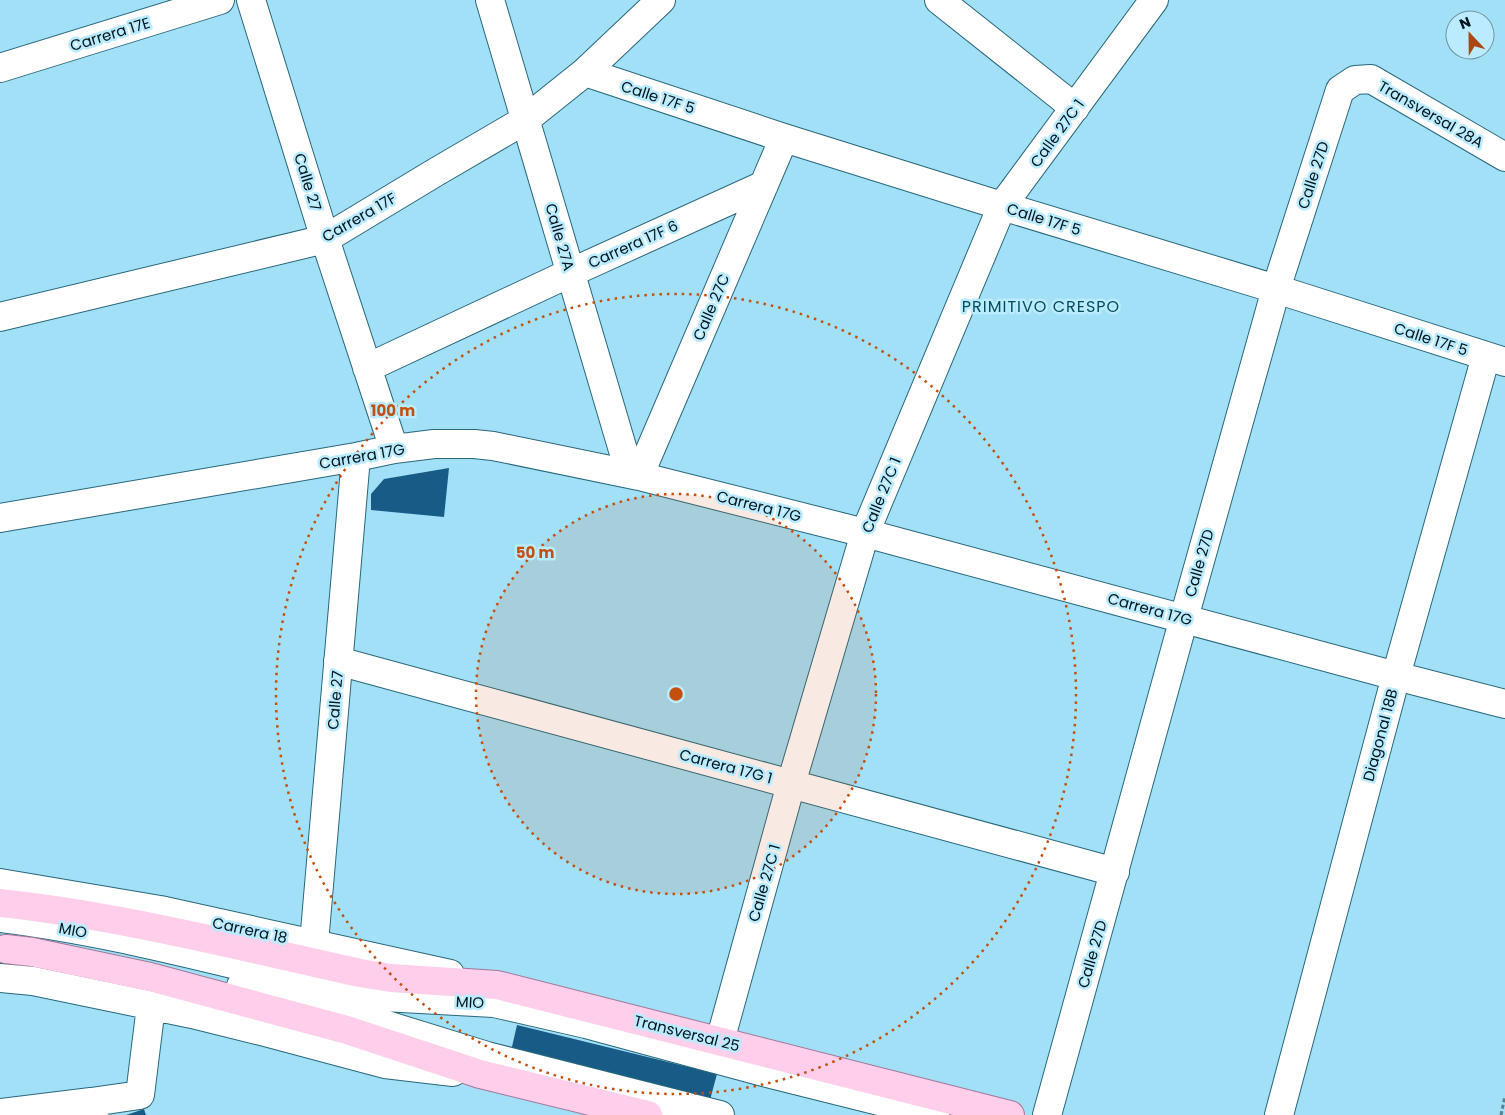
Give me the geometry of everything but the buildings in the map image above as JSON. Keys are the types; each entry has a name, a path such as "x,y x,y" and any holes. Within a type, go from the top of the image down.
{"main road":[{"name":"Carrera 18","path":"0,903 158,928 360,973"},
{"path":"3,934 32,952 150,977 347,1030 480,1074 648,1115"},
{"name":"Transversal 25","path":"360,973 391,978 497,985 1010,1115"}],"street":[{"name":"Carrera 17E","path":"0,68 220,0"},
{"name":"Calle 27","path":"252,0 325,239 394,449"},
{"name":"Calle 27A","path":"490,0 570,273 635,475"},
{"name":"Carrera 17F","path":"0,317 325,239 525,120 585,72 661,0"},
{"path":"939,0 1075,108"},
{"name":"Calle 27C 1","path":"720,1041 791,784 864,533 1002,206 1154,0"},
{"name":"Calle 17F 5","path":"585,72 784,138 1276,289 1495,359"},
{"name":"Transversal 28A","path":"1355,80 1371,79 1505,157"},
{"name":"Calle 27D","path":"1047,1115 1276,289 1340,90 1355,80"},
{"name":"Calle 27C","path":"635,475 784,138"},
{"name":"Carrera 17F 6","path":"367,368 764,185"},
{"name":"Diagonal 18B","path":"1279,1115 1396,676 1495,359"},
{"name":"Carrera 17G","path":"0,518 394,449 434,444 492,446 635,475 864,533 1505,704"},
{"name":"Calle 27","path":"314,943 356,457"},
{"name":"Carrera 17G 1","path":"338,661 1115,872"},
{"name":"Carrera 18","path":"0,883 160,910 497,985"},
{"name":"MIO","path":"3,934 27,922 154,945 355,994 494,1003 586,1024 767,1073 935,1115"},
{"name":"MIO","path":"3,934 28,937 149,962 351,1014 487,1056 720,1115"},
{"path":"0,978 33,981 192,1014 385,1064 480,1074"},
{"path":"0,1112 93,1108 140,1095 151,1006"}],"path":[{"path":"1501,1115 1505,1096"}],"district":[{"name":"PRIMITIVO CRESPO","path":"1041,306"}]}
